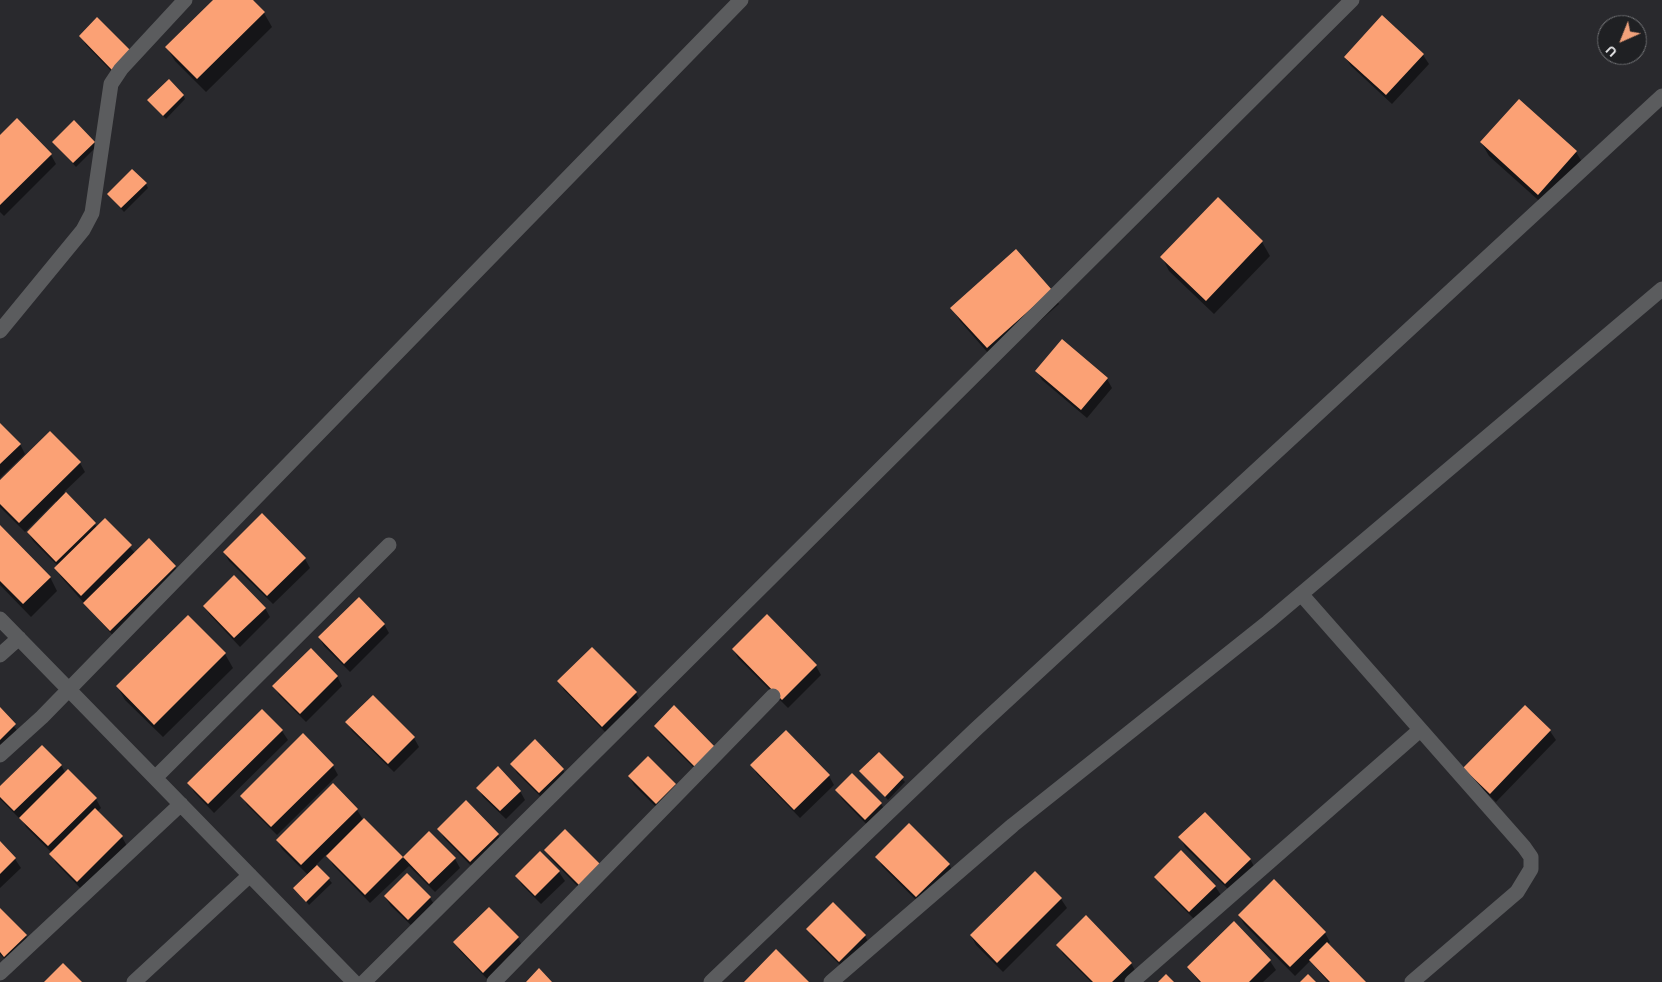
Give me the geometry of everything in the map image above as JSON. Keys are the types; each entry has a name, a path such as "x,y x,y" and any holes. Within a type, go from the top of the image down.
{"street":[{"path":"0,755 42,717 68,688 741,0"},
{"path":"364,982 1352,0"},
{"path":"0,331 83,230 92,213 111,84 121,69 183,1"},
{"path":"710,982 976,729 1662,96"},
{"path":"831,982 1013,825 1302,594 1662,289"},
{"path":"155,778 389,545"},
{"path":"1302,594 1524,847 1530,858 1531,869 1517,892 1412,982"},
{"path":"0,619 250,875 346,979"},
{"path":"0,654 19,638"},
{"path":"494,982 773,696"},
{"path":"1132,982 1420,730"},
{"path":"0,973 181,804"},
{"path":"134,982 250,875"}],"building":[{"path":"213,0 253,0 265,12 197,79 165,47"},
{"path":"1382,15 1424,54 1386,95 1344,57"},
{"path":"97,17 131,51 112,70 79,36"},
{"path":"169,79 184,95 163,116 147,100"},
{"path":"1519,99 1577,151 1538,195 1480,142"},
{"path":"17,118 52,154 0,205 0,135"},
{"path":"74,120 95,142 73,163 52,142"},
{"path":"132,169 147,183 121,208 107,194"},
{"path":"1218,197 1263,241 1206,301 1160,257"},
{"path":"1016,249 1052,290 987,348 950,308"},
{"path":"1062,339 1108,378 1081,410 1035,371"},
{"path":"0,423 21,444 0,464"},
{"path":"50,431 81,462 19,523 0,504 0,480"},
{"path":"66,492 96,523 56,562 27,532"},
{"path":"262,513 306,558 267,596 223,552"},
{"path":"105,518 132,545 81,596 54,568"},
{"path":"0,525 51,577 23,604 0,581"},
{"path":"149,538 176,566 110,631 83,603"},
{"path":"234,575 266,608 234,638 203,606"},
{"path":"359,597 385,624 344,664 318,637"},
{"path":"767,614 817,665 782,700 732,649"},
{"path":"188,615 226,653 154,725 116,686"},
{"path":"592,647 637,692 602,727 557,681"},
{"path":"311,648 338,676 300,714 272,686"},
{"path":"373,695 415,737 388,764 345,722"},
{"path":"674,705 716,748 696,768 654,726"},
{"path":"1525,705 1551,730 1490,794 1463,768"},
{"path":"0,707 16,724 0,740"},
{"path":"262,709 283,730 208,804 187,783"},
{"path":"786,730 830,775 794,810 750,765"},
{"path":"303,733 334,765 271,827 240,796"},
{"path":"535,739 564,769 539,793 510,764"},
{"path":"42,745 62,765 14,811 0,797 0,786"},
{"path":"879,752 904,777 885,797 859,771"},
{"path":"648,756 676,784 656,804 628,776"},
{"path":"498,766 521,791 500,811 476,788"},
{"path":"68,769 97,798 48,846 19,818"},
{"path":"852,773 882,803 865,820 835,790"},
{"path":"333,783 358,809 301,865 276,840"},
{"path":"466,800 499,834 470,862 437,829"},
{"path":"95,808 123,836 77,882 49,854"},
{"path":"1205,812 1251,859 1225,884 1178,837"},
{"path":"364,818 403,857 365,895 326,856"},
{"path":"909,823 950,864 916,897 875,857"},
{"path":"565,829 601,865 580,886 544,850"},
{"path":"429,831 456,858 429,884 403,857"},
{"path":"0,841 16,858 0,874"},
{"path":"1181,850 1216,886 1189,912 1154,877"},
{"path":"540,851 560,871 535,896 515,876"},
{"path":"317,865 330,878 306,902 293,888"},
{"path":"1035,871 1062,898 997,963 970,935"},
{"path":"407,873 431,897 408,920 384,896"},
{"path":"1274,879 1326,932 1290,967 1238,915"},
{"path":"833,902 866,935 839,962 806,929"},
{"path":"489,907 519,937 483,973 453,942"},
{"path":"0,908 27,935 4,957 0,952"},
{"path":"1086,915 1132,963 1112,982 1093,982 1056,945"},
{"path":"1234,921 1271,960 1249,982 1201,982 1187,967"},
{"path":"1327,942 1366,982 1330,982 1309,960"},
{"path":"776,949 809,982 744,982"},
{"path":"63,963 82,982 44,982"},
{"path":"539,968 552,982 526,982"},
{"path":"1166,974 1174,982 1158,982"},
{"path":"1308,974 1316,982 1300,982"}]}
